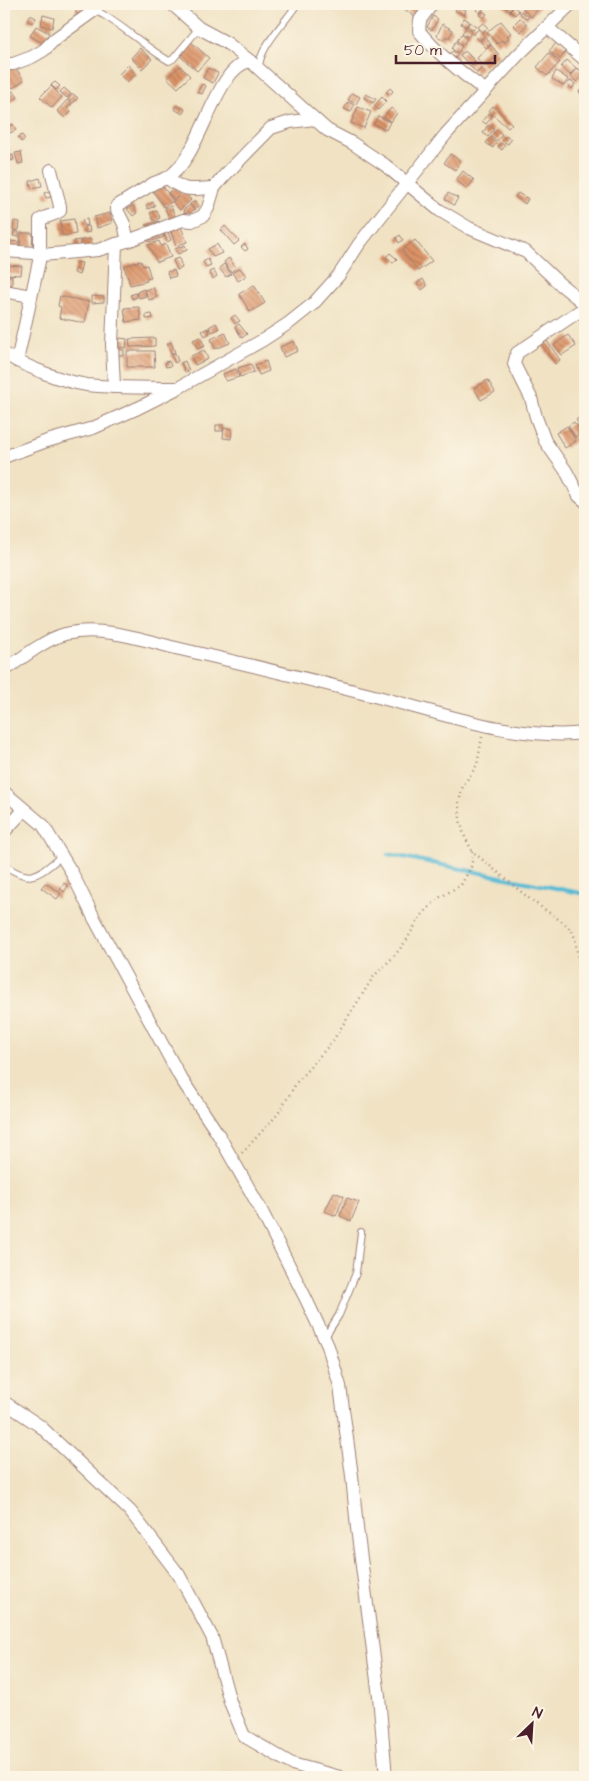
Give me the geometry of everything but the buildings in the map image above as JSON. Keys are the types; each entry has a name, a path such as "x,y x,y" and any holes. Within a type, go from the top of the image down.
{"street":[{"path":"172,4 199,28 227,43 327,130 352,143 385,166 439,210 469,228 526,252 560,284 585,304"},
{"path":"432,4 420,20 419,31 434,49 465,76 485,90"},
{"path":"4,457 47,441 93,428 178,388 263,340 313,304 339,275 359,244 446,134 485,90 571,4"},
{"path":"4,64 13,64 44,50 56,38 97,7"},
{"path":"548,27 585,60"},
{"path":"114,387 112,344 124,224 117,206 154,183 173,174 182,164 231,72 243,62 254,65"},
{"path":"4,251 34,253 41,256 90,251 122,242 183,220 192,221 203,216 208,208 214,188 271,128 290,122 314,119"},
{"path":"17,361 41,256 40,220 44,217 53,217 60,211 51,170"},
{"path":"167,178 190,190 214,188"},
{"path":"4,291 31,296"},
{"path":"585,310 578,312 517,353 514,364 531,398 545,442 585,501"},
{"path":"4,354 54,376 85,385 178,388"},
{"path":"4,671 33,650 63,634 86,631 126,635 275,670 516,732 564,736 585,733"},
{"path":"4,792 43,826 72,872 94,918 180,1076 218,1134 236,1166 306,1299 335,1366 340,1386 377,1687 386,1777"},
{"path":"4,832 24,810"},
{"path":"4,1402 40,1426 130,1510 179,1575 212,1637 230,1702 244,1736 292,1764 340,1777"}],"lane":[{"path":"254,65 297,4"},
{"path":"97,7 158,55 169,61 173,59 199,28"},
{"path":"4,865 26,876 34,876 62,856"},
{"path":"324,1338 339,1315 356,1273 361,1232"}],"path":[{"path":"485,724 477,765 464,786 459,802 460,820 464,835 472,851 517,889 564,923 572,931 575,938 579,966 585,979"},
{"path":"236,1166 243,1151 278,1114 297,1082 332,1042 374,976 406,941 415,922 437,898 461,885 472,865 472,851"}],"waterway":[{"path":"388,854 585,894"}]}
